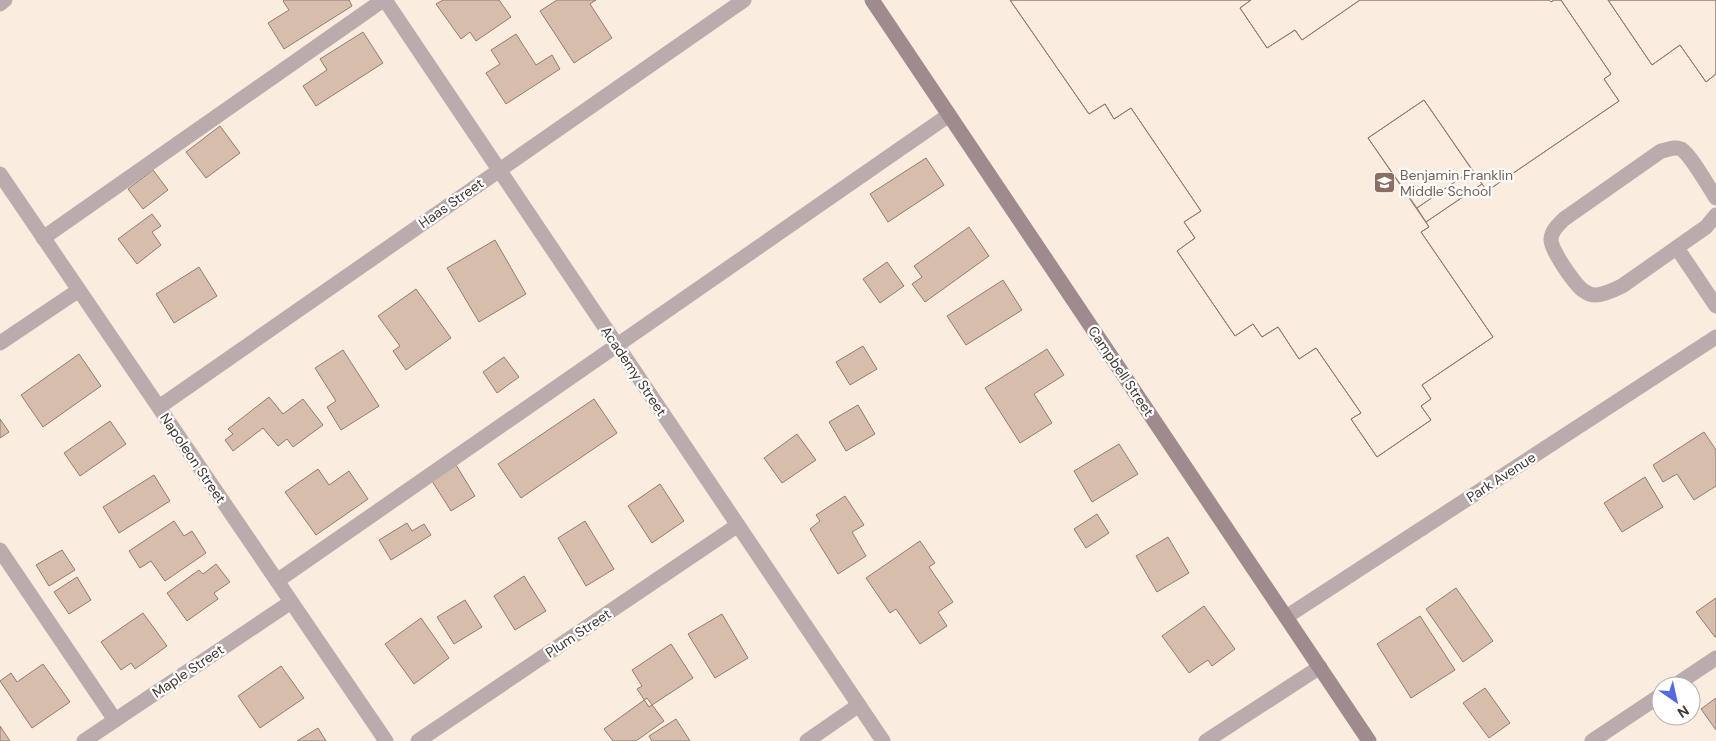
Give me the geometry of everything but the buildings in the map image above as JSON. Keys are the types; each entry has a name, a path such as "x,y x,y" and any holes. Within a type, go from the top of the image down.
{"main road":[{"name":"Campbell Street","path":"872,0 1369,741"}],"street":[{"path":"0,4 5,0"},
{"path":"43,238 384,0"},
{"name":"Academy Street","path":"384,0 883,741"},
{"name":"Haas Street","path":"159,407 744,0"},
{"path":"277,581 949,115"},
{"path":"1716,198 1689,157 1680,149 1675,148 1661,152 1564,219 1553,230 1551,240 1556,252 1578,285 1585,292 1595,295 1606,293 1622,286 1706,227 1716,215"},
{"name":"Napoleon Street","path":"0,174 386,741"},
{"path":"1677,248 1716,306"},
{"path":"0,343 79,290"},
{"name":"Park Avenue","path":"1286,617 1716,337"},
{"name":"Plum Street","path":"418,741 738,525"},
{"path":"0,550 116,720"},
{"name":"Maple Street","path":"84,741 291,602"},
{"path":"1689,676 1716,658"},
{"path":"1206,741 1320,667"},
{"path":"1592,741 1651,702"},
{"path":"807,741 858,705"}],"place":[{"name":"Benjamin Franklin Middle School","path":"1384,183"}]}
